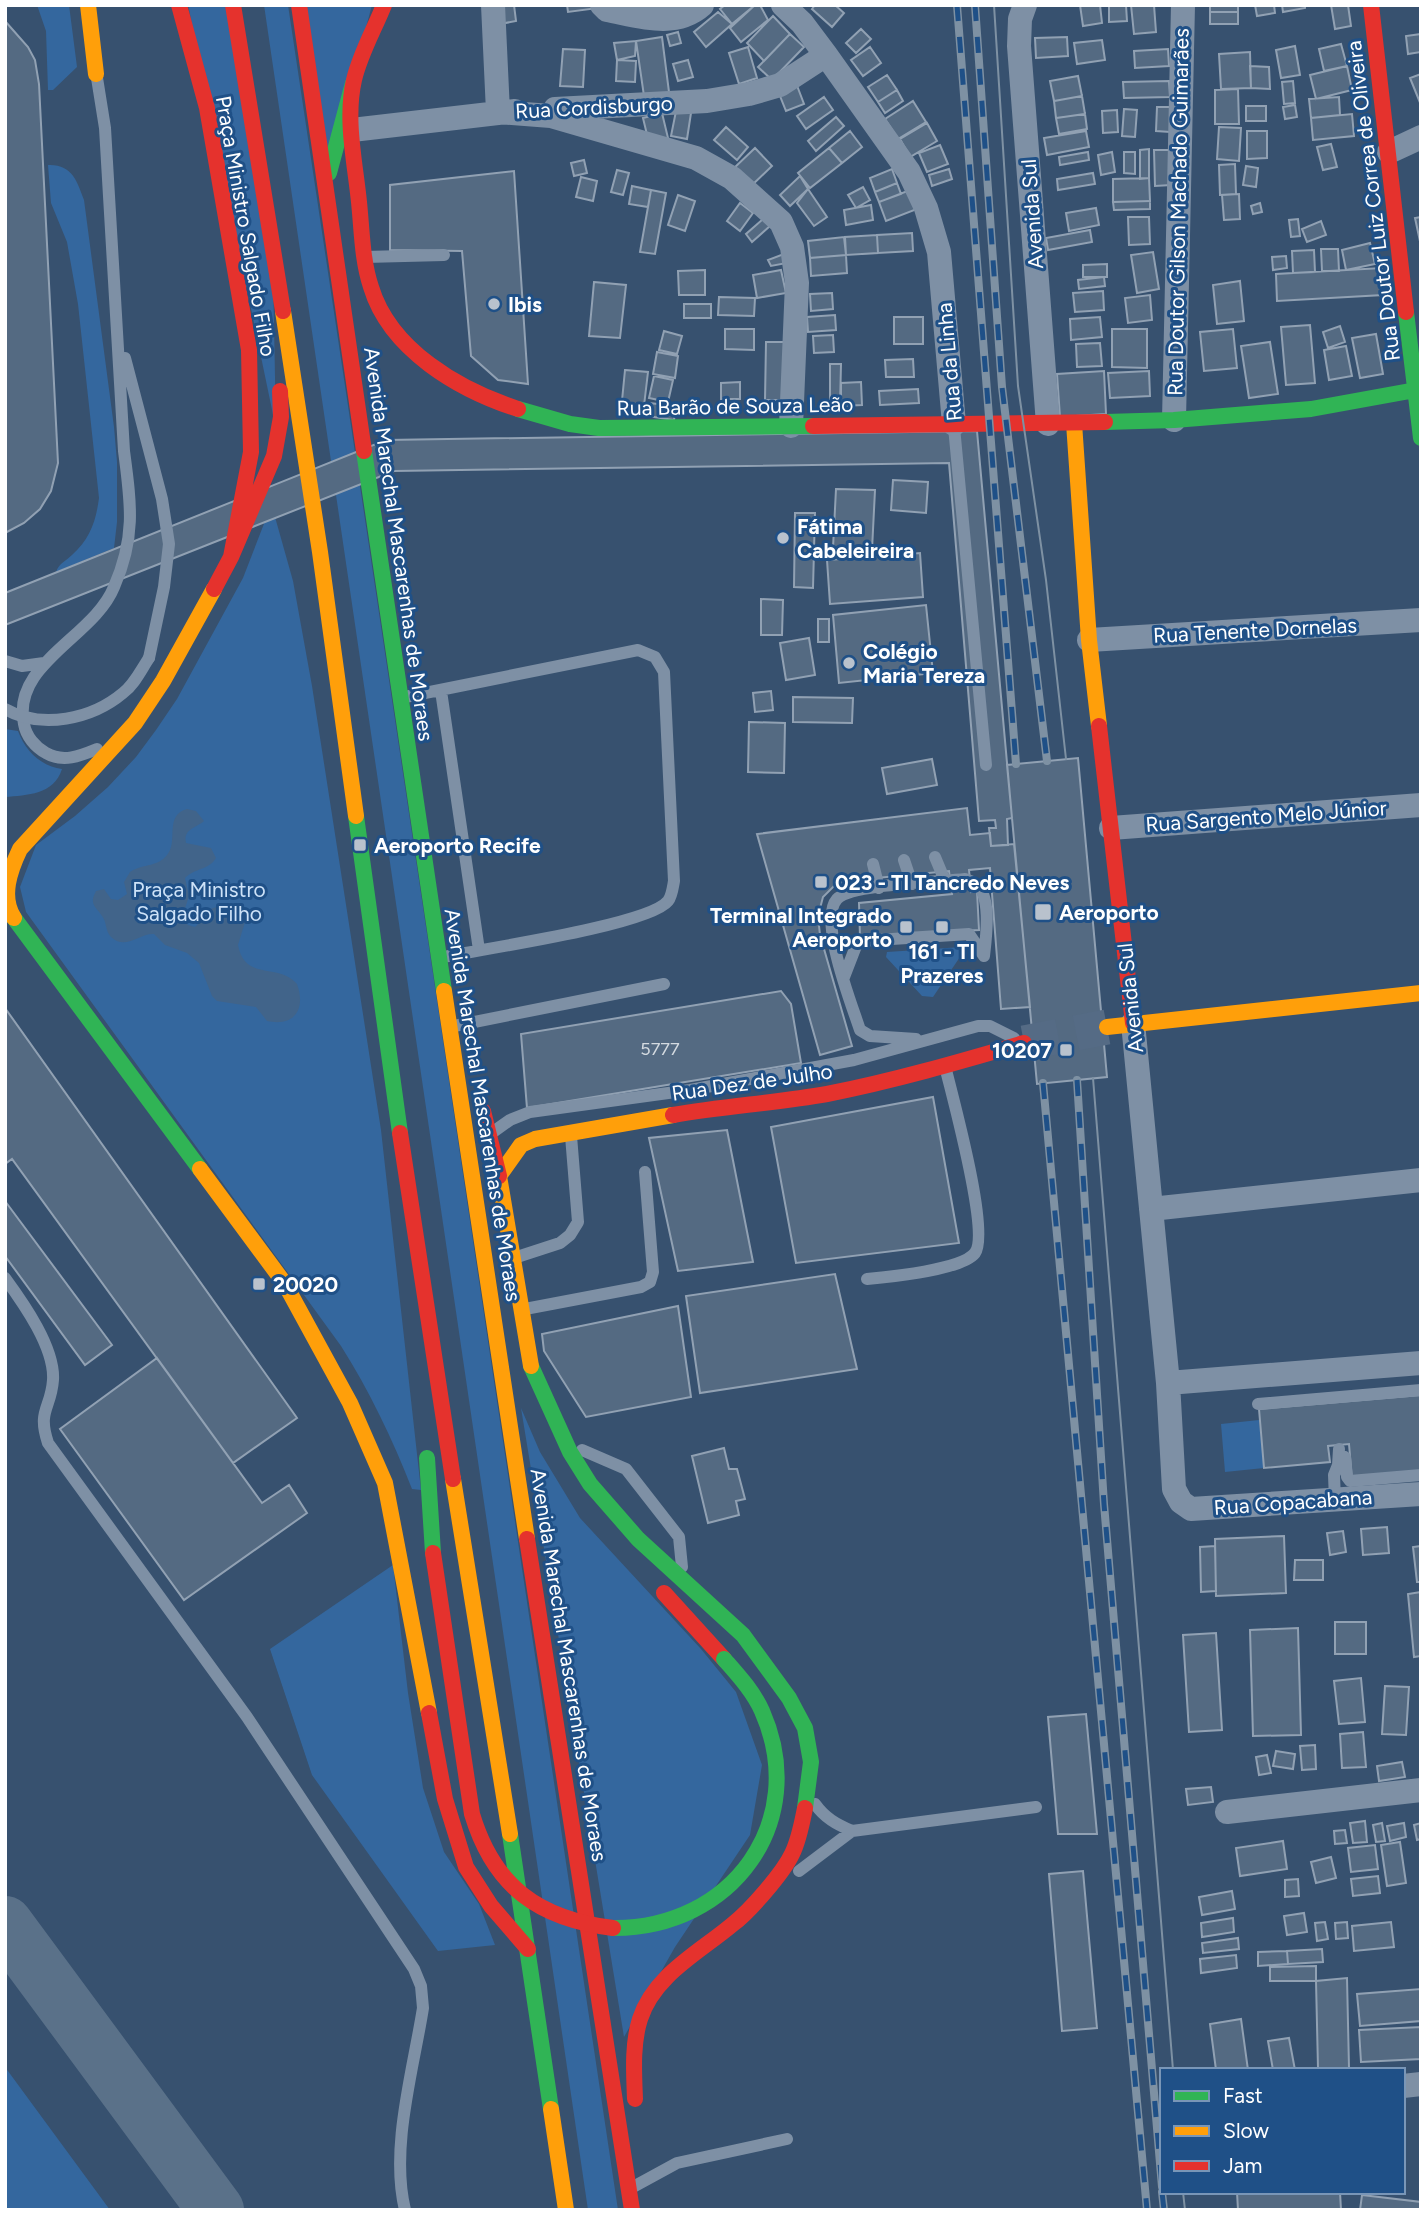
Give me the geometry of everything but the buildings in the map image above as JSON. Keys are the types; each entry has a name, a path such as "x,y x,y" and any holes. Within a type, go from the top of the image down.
{"main road":[{"path":"88,5 96,74"},
{"name":"Praça Ministro Salgado Filho","path":"178,5 207,108 249,350 251,452 231,557 163,681 135,723 20,849 8,873 5,894 9,911 285,1284"},
{"path":"233,5 325,586 411,1214 528,1949 566,2210"},
{"name":"Avenida Marechal Mascarenhas de Moraes","path":"299,5 444,996 632,2210"},
{"name":"Rua Barão de Souza Leão","path":"382,5 353,83 352,130 367,277 383,316 414,352 461,384 508,407 546,420 599,428 1048,424 1311,410 1419,391"},
{"name":"Rua Doutor Luiz Correa de Oliveira","path":"1371,5 1419,391 1421,438"},
{"path":"325,189 353,83"},
{"path":"231,557 274,456 281,417 277,270"},
{"name":"Avenida Sul","path":"1074,423 1089,640 1133,1023"},
{"path":"1107,1027 1421,993"},
{"path":"444,996 490,1134 541,1429"},
{"name":"Rua Dez de Julho","path":"499,1176 521,1145 535,1139 725,1106 825,1094 945,1066 1024,1043"},
{"path":"411,1214 422,1381"},
{"path":"285,1284 350,1403 385,1483 445,1799 466,1867 492,1906 528,1949"},
{"path":"285,1284 324,1332 355,1377"},
{"path":"531,1366 566,1443 590,1484 638,1539 743,1636 789,1698 805,1728 811,1762 808,1792 792,1855 736,1922 656,1987 640,2018 634,2052 635,2123 630,2189"},
{"path":"425,1436 433,1550 472,1814 478,1835 486,1853 506,1882 536,1905 559,1917 602,1928 653,1926 695,1909 718,1896 758,1852 768,1833 775,1789 769,1735 761,1710 746,1684 650,1577"},
{"path":"414,1498 433,1550"}],"street":[{"path":"493,5 498,112 551,116 696,158 732,178 781,222 792,247 797,283 791,426"},
{"path":"602,5 607,10 675,20 687,16 702,5"},
{"name":"Rua da Linha","path":"783,5 802,23 909,172 926,208 939,252 954,424"},
{"name":"Avenida Sul","path":"1025,5 1020,19 1019,46 1048,424"},
{"name":"Rua Doutor Gilson Machado Guimarães","path":"1174,419 1183,5"},
{"name":"Rua Cordisburgo","path":"352,130 498,112 707,101 780,85 826,55"},
{"path":"1389,152 1421,137"},
{"name":"Rua Tenente Dornelas","path":"1089,640 1421,620"},
{"name":"Rua Sargento Melo Júnior","path":"1111,828 1421,805"},
{"name":"Avenida Sul","path":"1133,1023 1168,1383 1174,1489"},
{"path":"1151,1209 1421,1180"},
{"path":"1168,1383 1421,1363"},
{"name":"Rua Copacabana","path":"1174,1489 1181,1502 1191,1509 1421,1494"},
{"path":"1227,1812 1421,1790"}],"lane":[{"name":"Praça Ministro Salgado Filho","path":"76,5 96,74 105,128 124,451 131,520 128,552 103,608 44,663 24,697 22,714 25,729 41,750 51,756 65,759 105,745 135,723"},
{"path":"365,257 444,255"},
{"name":"Praça Ministro Salgado Filho","path":"5,709 30,718 54,720 101,709 125,692 149,658 164,587 169,544 162,499 118,335"},
{"name":"Rua da Linha","path":"954,424 986,765"},
{"path":"400,698 638,650 655,657 664,671 674,881 669,901 651,914 549,938 440,958"},
{"path":"5,661 22,666 44,663"},
{"path":"441,691 479,950"},
{"path":"935,856 945,881"},
{"path":"904,860 912,884"},
{"path":"873,864 879,887"},
{"path":"844,977 856,946 861,941 969,934 984,956 988,926 984,898 977,884 965,879 879,887 850,892 833,906 832,935 844,977 860,1030 870,1036 923,1039"},
{"path":"454,1026 664,984"},
{"path":"490,1134 510,1120 530,1112 855,1060 967,1028 990,1026 1024,1043"},
{"path":"867,1279 915,1274 941,1267 974,1255 979,1246 980,1232 967,1152 945,1066"},
{"path":"743,1080 788,1100"},
{"path":"513,1259 560,1243 570,1235 578,1222 571,1132"},
{"path":"522,1310 641,1287 650,1282 653,1272 645,1172"},
{"path":"5,1278 23,1302 53,1365 53,1383 42,1425 48,1443 247,1717 414,1969 421,1986 424,2008 400,2145 400,2189 405,2210"},
{"path":"1258,1404 1421,1390"},
{"path":"566,1443 626,1469 679,1537 684,1581"},
{"path":"1335,1500 1334,1475 1339,1450 1345,1457 1350,1481 1421,1475"},
{"path":"808,1792 823,1815 852,1831"},
{"path":"736,1922 852,1831 1036,1807"},
{"path":"630,2189 677,2163 788,2138"}],"green space":[{"path":"37,5 69,5 77,67 53,90 48,90 46,31"},
{"path":"188,5 230,5 273,272 276,429"},
{"path":"264,5 288,5 618,2210 588,2210"},
{"path":"302,5 372,5 327,173"},
{"path":"48,165 63,167 68,171 76,180 84,200 117,462 114,548 56,572 88,536 99,498 78,304 67,242 51,203"},
{"name":"Praça Ministro Salgado Filho","path":"267,516 275,517 293,581 312,686 381,1130 421,1490 412,1489 380,1416 341,1346 26,912 20,887 36,845 108,787 136,757 177,699 243,578"},
{"path":"5,729 18,731 35,757 47,765 62,769 53,784 39,792 5,797"},
{"path":"962,947 962,954 933,997 922,996 886,957 887,952"},
{"path":"521,1408 540,1452 580,1518 701,1649 736,1692 762,1765 750,1835 675,1947 624,2037"},
{"path":"1259,1420 1264,1468 1225,1472 1221,1424"},
{"path":"393,1565 408,1693 423,1788 444,1852 479,1904 495,1945 438,1951 312,1775 270,1649"},
{"path":"5,2067 110,2210 5,2210"}],"shaded area":[{"path":"187,809 196,811 204,821 188,832 186,843 211,848 216,858 210,865 185,878 189,896 182,918 188,925 195,927 206,913 216,907 228,907 238,912 245,922 238,945 248,964 281,974 297,984 299,1008 291,1019 267,1021 256,1007 217,1001 212,996 199,963 187,953 165,945 154,934 127,942 117,941 109,935 104,918 94,905 96,891 104,889 111,899 118,900 127,894 124,882 130,872 161,861 165,857 171,847 176,816"}],"taxiway":[{"path":"5,1924 216,2210"}],"tunnel":[{"path":"1024,1043 1107,1027"}],"tram line":[{"path":"994,5 1018,386 1046,580 1066,759"},
{"path":"1093,1078 1173,2068"},
{"path":"1183,2194 1185,2210"}],"railway":[{"path":"957,5 1016,764"},
{"path":"975,5 1002,387 1047,761"},
{"path":"1077,1080 1104,1504 1160,2163"},
{"path":"1043,1083 1147,2210"},
{"path":"1162,2194 1164,2210"}],"traffic: fast":[{"path":"329,173 353,83"},
{"path":"1406,312 1421,438"},
{"path":"1105,422 1174,420 1311,409 1421,389"},
{"path":"518,409 570,424 599,428 813,426"},
{"path":"364,451 444,991"},
{"path":"356,816 400,1133"},
{"path":"14,918 200,1169"},
{"path":"531,1366 570,1452 590,1484 638,1539 743,1635 789,1698 805,1728 811,1762 805,1808"},
{"path":"427,1458 433,1553"},
{"path":"613,1928 655,1924 693,1910 725,1889 750,1862 768,1829 776,1792 775,1752 762,1711 745,1684 724,1659"},
{"path":"510,1834 551,2109"}],"traffic: slow":[{"path":"88,5 96,74"},
{"path":"283,311 320,552 356,816"},
{"path":"1074,423 1089,640 1099,726"},
{"path":"14,918 7,892 20,849 135,723 163,681 214,589"},
{"path":"444,991 527,1539"},
{"path":"1107,1027 1421,993"},
{"path":"531,1366 499,1176 521,1145 535,1139 673,1115"},
{"path":"200,1169 285,1284"},
{"path":"285,1284 350,1403 385,1483 429,1713"},
{"path":"453,1479 510,1834"},
{"path":"551,2109 566,2210"}],"traffic: jam":[{"path":"179,5 207,108 249,350 251,452 231,557 214,589"},
{"path":"233,5 283,311"},
{"path":"299,5 364,451"},
{"path":"384,5 363,51 354,80 350,110 363,245 371,287 380,310 410,348 451,379 518,409"},
{"path":"1371,5 1406,312"},
{"path":"231,557 274,456 281,417 280,391"},
{"path":"813,426 1105,422"},
{"path":"1099,726 1133,1023"},
{"path":"673,1115 827,1094 1024,1043"},
{"path":"483,1111 499,1176"},
{"path":"400,1133 453,1479"},
{"path":"527,1539 632,2210"},
{"path":"433,1553 472,1814 481,1839 507,1880 523,1895 563,1917 613,1928"},
{"path":"664,1593 724,1659"},
{"path":"429,1713 445,1799 466,1867 491,1906 528,1949"},
{"path":"635,2099 636,2038 647,2003 667,1977 740,1918 774,1881 794,1849 805,1808"}],"place":[{"name":"Ibis","path":"494,304"},
{"name":"Fátima Cabeleireira","path":"783,538"},
{"name":"Colégio Maria Tereza","path":"849,663"},
{"name":"Aeroporto Recife","path":"360,845"},
{"name":"023 - TI Tancredo Neves","path":"821,882"},
{"name":"Aeroporto","path":"1043,912"},
{"name":"Terminal Integrado Aeroporto","path":"906,927"},
{"name":"161 - TI Prazeres","path":"942,927"},
{"name":"10207","path":"1066,1050"},
{"name":"20020","path":"259,1284"}]}
